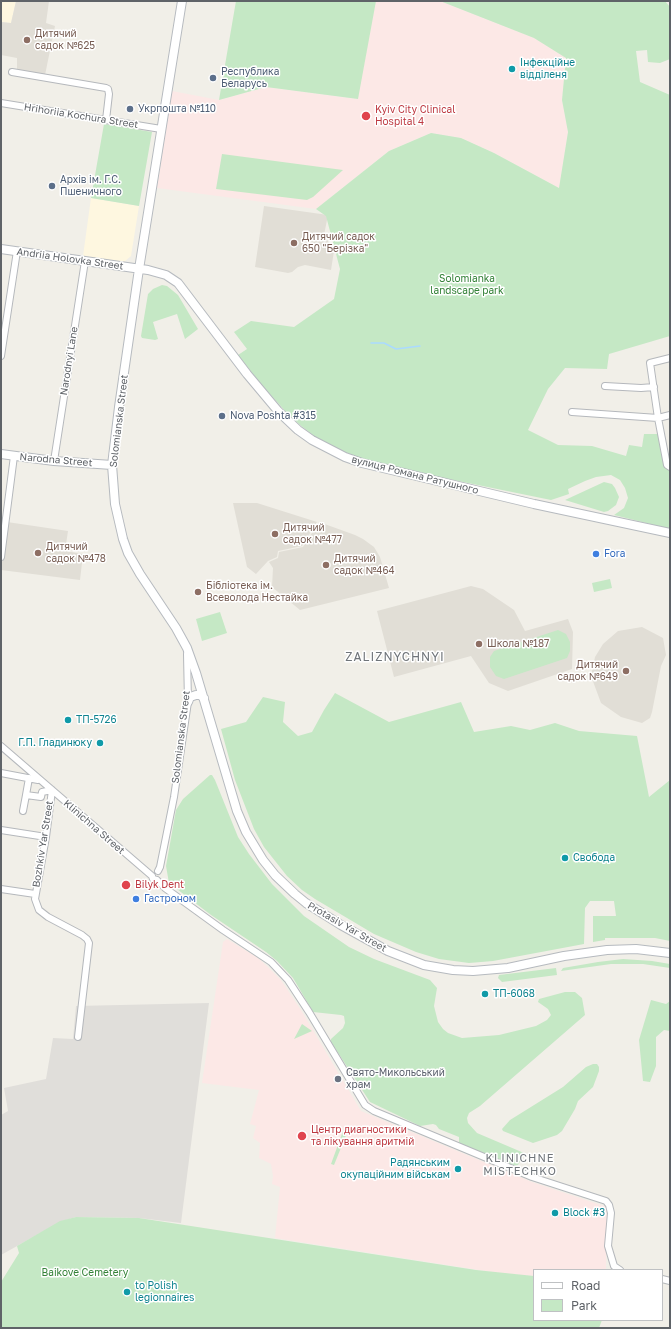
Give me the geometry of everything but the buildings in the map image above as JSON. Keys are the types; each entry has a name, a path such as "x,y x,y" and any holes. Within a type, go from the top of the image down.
{"main road":[{"name":"Solomianska Street","path":"182,1 139,269 112,465 118,521 128,553 140,574 176,628 186,648"},
{"name":"Andriia Holovka Street","path":"1,249 139,269"},
{"name":"вулиця Романа Ратушного","path":"139,269 166,275 177,283 270,402 298,430 328,449 362,463 670,534"},
{"name":"Narodna Street","path":"1,454 54,462 112,465"},
{"name":"Protasiv Yar Street","path":"186,648 204,698 237,811 246,832 260,856 276,875 295,894 323,914 388,951 439,968 464,971 492,970 607,950 636,949 670,953"},
{"path":"188,702 190,697 196,694 204,698"}],"street":[{"path":"12,72 108,89 109,94 106,120"},
{"name":"Hrihoriia Kochura Street","path":"1,103 161,129"},
{"path":"1,356 17,251"},
{"name":"Narodnyi Lane","path":"54,462 85,261"},
{"path":"669,466 658,418 650,363 670,358"},
{"path":"605,386 641,388 654,387"},
{"path":"572,412 658,418 670,415"},
{"path":"1,557 14,456"},
{"name":"Solomianska Street","path":"158,872 174,797 188,702 186,648"},
{"name":"Klinichna Street","path":"1,746 152,876"},
{"path":"1,774 40,780"},
{"path":"23,811 29,778"},
{"path":"26,795 41,797 42,792 52,790"},
{"name":"Bozhkiv Yar Street","path":"52,790 46,837 35,899 39,910 50,919 85,937 89,943 78,1037"},
{"path":"1,830 46,837"},
{"path":"157,880 161,876 158,872 154,872 152,876 153,879 157,880 165,888 212,922 271,962 288,980 314,1019 365,1105 374,1111 532,1177 606,1201 611,1209 608,1246 614,1266 618,1269"},
{"path":"1,889 35,894"}],"shaded area":[{"path":"1,1 16,1 11,23 1,22"},
{"name":"Дитячий садок №625","path":"16,1 49,1 46,23 55,26 45,75 17,71 17,58 1,55 1,22 11,23"},
{"name":"Kyiv City Clinical Hospital 4","path":"376,1 440,1 534,38 566,58 562,100 568,132 559,188 494,153 461,138 431,133 389,151 316,209 157,188 172,91 219,100 266,87 357,99"},
{"path":"91,198 139,206 131,256 124,262 83,256"},
{"name":"Дитячий садок 650 \"Берізка\"","path":"264,206 328,215 324,235 334,251 331,270 305,265 288,273 255,267"},
{"name":"Дитячий садок №477","path":"233,503 257,503 317,522 302,546 278,551 277,557 268,561 256,574 247,567"},
{"name":"Дитячий садок №478","path":"7,522 68,531 65,551 83,554 80,580 1,570"},
{"name":"Дитячий садок №464","path":"319,522 355,535 374,547 380,557 389,588 300,610 272,587 273,568 269,562 278,558 279,552 303,547"},
{"name":"Школа №187","path":"471,586 483,589 514,610 525,631 568,619 573,632 572,669 508,691 489,683 471,656 394,677 377,611"},
{"name":"Дитячий садок №649","path":"642,627 663,638 666,655 661,666 650,718 642,723 621,717 601,703 591,676 595,657 603,644 618,631"},
{"path":"227,939 258,958 281,980 301,1010 361,1111 532,1182 607,1207 606,1269 533,1269 533,1276 505,1274 275,1238 280,1187 272,1184 273,1176 271,1164 259,1158 260,1143 253,1138 256,1126 250,1124 259,1090 202,1083 223,942"},
{"path":"209,1003 181,1223 139,1218 76,1217 60,1222 1,1255 1,1115 8,1111 4,1088 46,1079 53,1038 73,1039 76,1006"}],"green space":[{"path":"236,1 376,1 358,99 266,87 219,100"},
{"name":"Solomianka landscape park","path":"440,1 665,1 670,7 670,59 660,63 648,62 647,50 636,51 640,82 670,95 670,336 609,354 607,369 565,368 548,389 528,430 558,445 592,446 626,456 629,445 642,447 644,434 660,434 670,470 670,529 614,515 624,508 628,498 625,488 620,480 611,475 596,477 585,481 568,489 569,494 551,500 424,474 370,461 339,451 319,440 286,412 260,383 238,355 247,349 234,332 251,321 294,327 334,299 340,269 326,216 316,209 389,151 431,133 461,138 494,153 559,188 568,132 562,100 566,58 534,38"},
{"path":"104,124 152,132 139,206 91,198"},
{"path":"222,154 343,170 313,197 307,200 216,189"},
{"path":"162,285 167,286 178,295 198,329 185,339 177,314 153,322 158,339 142,338 141,336 148,294 153,289"},
{"path":"604,482 612,484 619,497 616,505 608,511 604,512 565,500"},
{"path":"610,579 612,588 594,592 592,583"},
{"path":"220,612 227,633 202,641 196,619"},
{"path":"558,630 566,634 570,642 570,651 567,658 504,679 496,676 490,667 490,657 494,651"},
{"path":"335,693 389,722 461,702 474,732 511,726 530,730 555,723 579,731 637,736 649,797 670,780 670,941 655,938 605,938 605,940 593,942 593,916 616,916 614,901 590,901 585,908 584,944 493,961 469,963 439,959 416,952 374,934 302,890 287,876 264,847 254,829 235,780 221,729 246,722 263,697 285,702 283,722 298,736 312,732"},
{"path":"210,775 212,775 215,780 238,837 272,884 304,916 349,947 374,959 430,980 437,988 434,1006 438,1022 448,1033 462,1038 499,1035 536,1026 547,1020 551,1015 548,1009 538,1002 539,999 565,992 575,992 582,998 585,1015 480,1106 469,1113 467,1118 468,1123 477,1133 524,1153 518,1165 516,1166 459,1144 459,1137 439,1129 436,1125 420,1126 370,1102 331,1042 331,1039 343,1028 345,1023 344,1016 313,1012 293,978 277,961 211,915 169,883 166,866 176,810 183,799"},
{"path":"623,959 670,964 670,968 643,964 611,964 561,971 563,968"},
{"path":"556,968 557,975 502,982 498,978 499,975"},
{"path":"651,1000 666,1004 670,1001 670,1031 664,1030 656,1037 656,1066 650,1082 643,1081 639,1040"},
{"path":"302,1024 312,1031 294,1039"},
{"path":"597,1064 599,1071 593,1087 578,1101 562,1131 557,1135 533,1143 503,1131 502,1129 510,1120 563,1087 586,1067"},
{"path":"343,1131 347,1133 334,1165 331,1164"},
{"name":"Baikove Cemetery","path":"76,1217 139,1218 476,1270 533,1276 533,1321 602,1321 599,1328 1,1328 1,1282 19,1253 17,1246 60,1221"}],"waterway":[{"path":"371,343 384,343 396,349 420,346"}],"place":[{"name":"Дитячий садок №625","path":"27,40"},
{"name":"Інфекційне відділеня","path":"512,69"},
{"name":"Республика Беларусь","path":"213,78"},
{"name":"Укрпошта №110","path":"130,109"},
{"name":"Kyiv City Clinical Hospital 4","path":"366,116"},
{"name":"Архів ім. Г.С. Пшеничного","path":"52,186"},
{"name":"Дитячий садок 650 \"Берізка\"","path":"294,243"},
{"name":"Nova Poshta #315","path":"222,416"},
{"name":"Дитячий садок №477","path":"275,534"},
{"name":"Дитячий садок №478","path":"38,553"},
{"name":"Fora","path":"596,554"},
{"name":"Дитячий садок №464","path":"326,565"},
{"name":"Бібліотека ім. Всеволода Нестайка","path":"198,592"},
{"name":"Школа №187","path":"479,644"},
{"name":"Дитячий садок №649","path":"626,671"},
{"name":"ТП-5726","path":"68,720"},
{"name":"Г.П. Гладинюку","path":"100,743"},
{"name":"Свобода","path":"565,858"},
{"name":"Bilyk Dent","path":"126,885"},
{"name":"Гастроном","path":"136,899"},
{"name":"ТП-6068","path":"485,994"},
{"name":"Свято-Микольський храм","path":"338,1079"},
{"name":"Центр диагностики та лікування аритмій","path":"302,1136"},
{"name":"Радянським окупаційним військам","path":"458,1169"},
{"name":"Block #3","path":"555,1213"},
{"name":"to Polish legionnaires","path":"127,1292"}],"district":[{"name":"ZALIZNYCHNYI","path":"395,657"},
{"name":"KLINICHNE MISTECHKO","path":"520,1165"}]}
